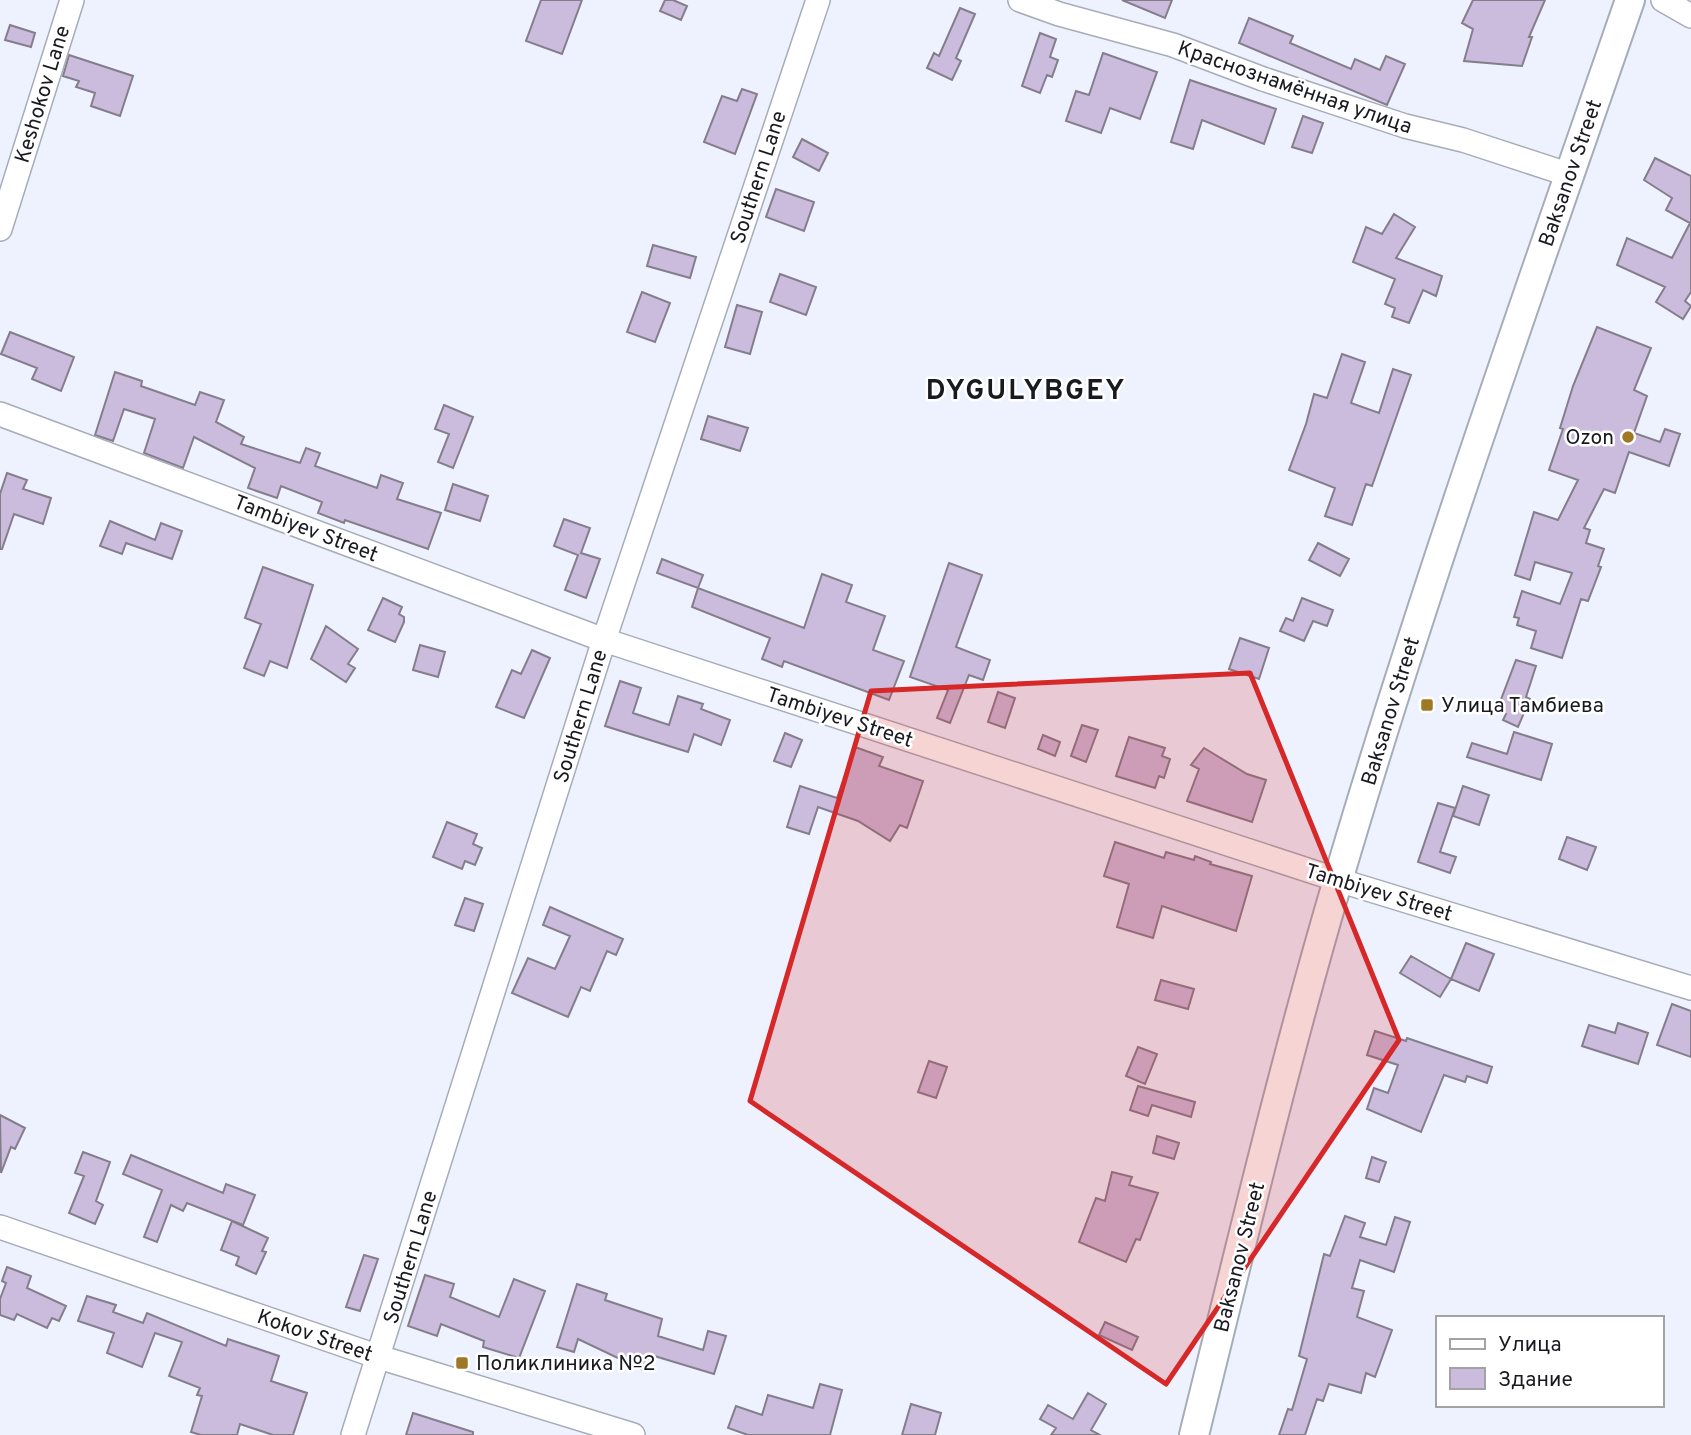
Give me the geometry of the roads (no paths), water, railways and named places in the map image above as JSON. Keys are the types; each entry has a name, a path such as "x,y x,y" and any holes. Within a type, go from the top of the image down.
{"main road":[{"name":"Baksanov Street","path":"1194,1435 1297,1023 1338,880 1405,661 1630,0"}],"street":[{"name":"Keshokov Lane","path":"0,229 72,0"},
{"name":"Southern Lane","path":"354,1435 604,640 817,0"},
{"name":"Краснознамённая улица","path":"1020,0 1059,14 1173,45 1264,79 1405,126 1463,140 1570,175"},
{"path":"1663,0 1691,16"},
{"name":"Tambiyev Street","path":"0,414 604,640 1338,880 1691,988"},
{"name":"Kokov Street","path":"0,1227 379,1357 633,1435"}],"place":[{"name":"Ozon","path":"1628,437"},
{"name":"Улица Тамбиева","path":"1427,705"},
{"name":"Поликлиника №2","path":"462,1363"}],"district":[{"name":"DYGULYBGEY","path":"1026,389"}]}
